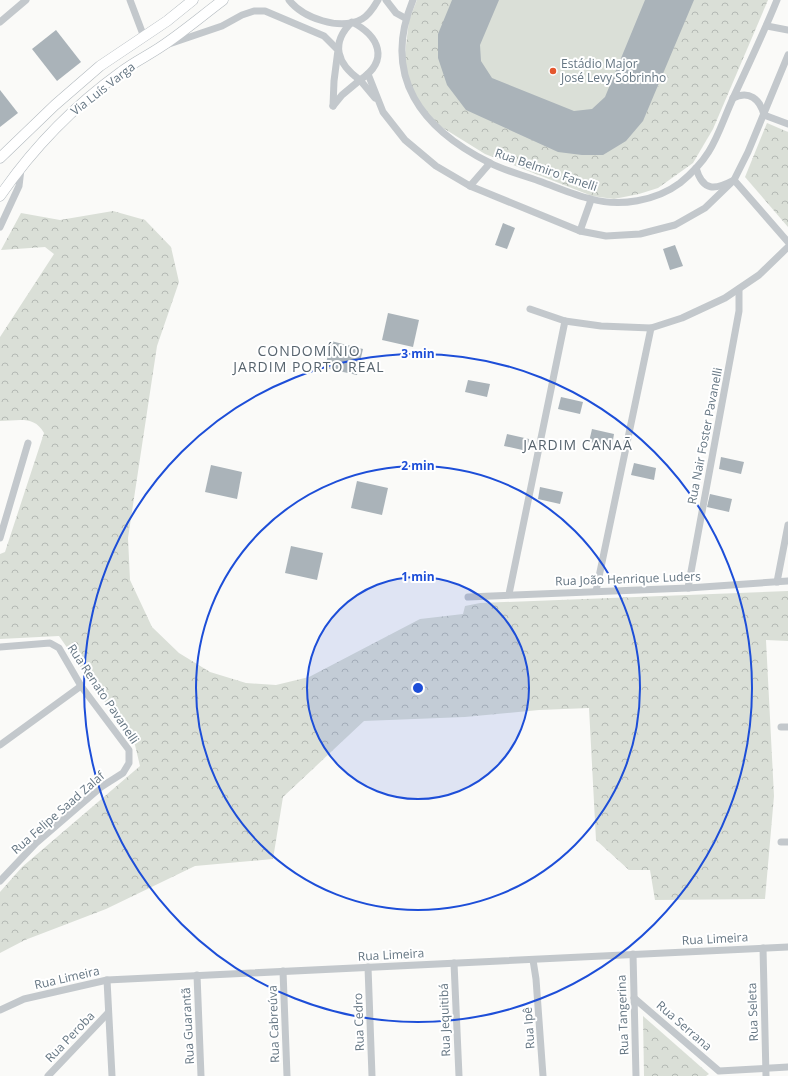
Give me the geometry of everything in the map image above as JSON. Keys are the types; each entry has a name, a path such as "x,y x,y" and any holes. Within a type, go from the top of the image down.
{"main road":[{"name":"Via Luís Varga","path":"0,158 55,105 100,66 144,37 193,0"},
{"name":"Via Luís Varga","path":"0,196 21,165 53,131 87,99 121,71 163,46 223,0"}],"street":[{"path":"0,22 26,0"},
{"path":"130,0 144,37"},
{"path":"289,0 295,7 311,17 328,22 352,22 362,18 372,10 378,0"},
{"path":"386,0 396,13 405,18"},
{"name":"Rua Belmiro Fanelli","path":"413,0 405,18 401,62 407,82 416,102 432,123 449,138 490,163 592,200 615,202 639,200 662,193 679,183 696,168 709,153 720,134 733,98 767,26 777,0"},
{"path":"163,46 222,26 242,15 254,11 265,11 283,17 324,36 338,50 342,63 349,72 360,80 377,100"},
{"path":"352,22 363,28 372,36 378,46 378,57 375,67 342,95 333,106 334,81 340,38 345,29 352,22"},
{"path":"767,26 788,30"},
{"path":"368,74 383,112 418,153 470,186 580,231 606,236 640,234 676,226 705,208 734,180 764,114 788,55"},
{"path":"733,98 741,94 749,95 756,99 762,106 764,114"},
{"path":"764,114 788,124"},
{"path":"470,186 490,163"},
{"path":"0,227 19,186 21,165"},
{"path":"696,168 699,178 704,184 710,187 719,188 734,180"},
{"path":"734,180 788,242"},
{"path":"580,231 592,200"},
{"path":"530,309 565,321 602,326 651,328 682,318 725,298 758,275 788,247"},
{"name":"Rua Nair Foster Pavanelli","path":"688,588 739,311 739,289"},
{"path":"508,594 565,321"},
{"path":"596,591 651,328"},
{"path":"0,538 28,443"},
{"path":"777,582 788,525"},
{"name":"Rua João Henrique Luders","path":"468,597 508,594 688,588 788,581"},
{"name":"Rua Renato Pavanelli","path":"0,647 50,643 59,648 81,686 129,750 129,763"},
{"path":"0,745 3,740 81,686"},
{"name":"Rua Felipe Saad Zalaf","path":"0,881 36,843 102,787 123,772 129,763"},
{"name":"Rua Limeira","path":"0,1010 24,999 106,980 788,947"},
{"name":"Rua Seleta","path":"763,948 766,1072"},
{"name":"Rua Tangerina","path":"633,954 636,1076"},
{"name":"Rua Ipê","path":"533,960 536,979 543,1076"},
{"name":"Rua Ipê","path":"536,979 542,960"},
{"name":"Rua Jequitibá","path":"454,963 459,1076"},
{"name":"Rua Cedro","path":"368,967 372,1076"},
{"name":"Rua Cabreúva","path":"283,971 287,1076"},
{"name":"Rua Guarantã","path":"197,976 201,1076"},
{"path":"106,980 112,1076"},
{"name":"Rua Serrana","path":"634,998 717,1074 766,1072 788,1068"},
{"name":"Rua Peroba","path":"48,1076 108,1013"}],"green space":[{"path":"417,0 768,0 713,129 693,163 658,188 639,194 614,199 592,196 485,154 435,123 419,103 409,82 404,63 409,20"},
{"name":"Estádio Major José Levy Sobrinho","path":"452,0 694,0 643,121 626,141 603,155 582,155 558,152 466,110 447,85"},
{"path":"767,123 788,132 788,227 745,177"},
{"path":"113,211 145,220 171,247 179,282 157,346 128,538 130,580 152,627 179,653 210,672 246,683 276,685 309,677 420,619 463,614 465,606 480,603 788,591 788,641 766,640 774,796 765,899 655,900 650,870 629,870 596,840 589,708 539,710 465,717 364,721 283,797 273,859 195,866 106,909 25,940 0,953 0,892 22,867 140,766 135,745 59,636 0,639 0,554 5,552 44,433 40,427 30,421 0,421 0,337 54,254 45,247 1,250 21,213 60,220"},
{"path":"643,1016 709,1074 706,1076 644,1076"}],"building":[{"path":"452,0 499,0 480,45 481,61 492,78 574,111 592,109 605,97 645,0 694,0 643,121 626,141 603,155 582,155 558,152 466,110 447,85 438,58 438,34"},
{"path":"56,30 81,62 57,81 32,49"},
{"path":"0,90 18,113 0,127"},
{"path":"503,223 515,228 507,249 495,245"},
{"path":"675,245 683,266 670,270 663,249"},
{"path":"388,313 419,320 413,347 382,340"},
{"path":"331,341 363,349 357,375 325,368"},
{"path":"468,380 490,384 487,397 465,392"},
{"path":"561,397 583,402 580,414 558,409"},
{"path":"592,429 614,434 612,446 589,442"},
{"path":"507,434 529,439 527,451 504,446"},
{"path":"721,457 744,462 741,474 719,469"},
{"path":"634,463 656,468 654,480 631,475"},
{"path":"211,465 242,472 237,499 205,492"},
{"path":"357,481 388,488 382,515 351,508"},
{"path":"540,487 563,492 560,504 538,499"},
{"path":"710,494 732,499 729,512 707,507"},
{"path":"291,546 323,553 317,580 285,573"}],"place":[{"name":"Estádio Major José Levy Sobrinho","path":"553,71"}],"district":[{"name":"CONDOMÍNIO JARDIM PORTO REAL","path":"309,360"},
{"name":"JARDIM CANAÃ","path":"578,445"}]}
